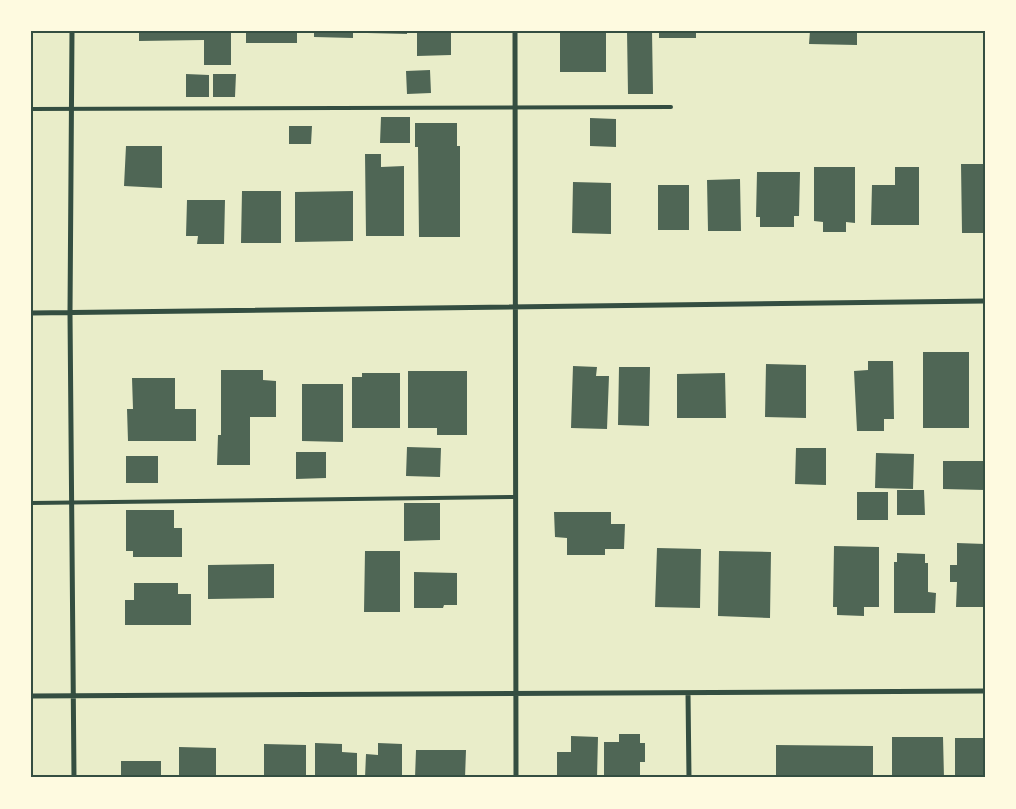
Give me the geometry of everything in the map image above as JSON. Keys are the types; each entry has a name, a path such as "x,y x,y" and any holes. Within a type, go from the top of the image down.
{"street":[{"path":"72,31 70,312 75,696 74,778"},
{"path":"515,31 516,778"},
{"path":"31,313 515,309 985,301"},
{"path":"31,696 985,691"},
{"path":"688,693 689,778"}],"lane":[{"path":"31,109 672,108"},
{"path":"31,503 516,497"}],"building":[{"path":"139,31 231,31 231,65 204,65 204,40 139,41"},
{"path":"246,31 297,31 297,43 246,43"},
{"path":"314,31 353,31 353,38 314,37"},
{"path":"367,31 407,31 407,34 367,33"},
{"path":"417,31 451,31 451,55 417,56"},
{"path":"560,31 606,31 606,72 560,72"},
{"path":"627,31 652,31 653,94 628,94"},
{"path":"659,31 696,31 696,38 659,38"},
{"path":"810,31 857,31 857,45 809,44"},
{"path":"430,70 431,93 407,94 406,71"},
{"path":"186,74 209,75 209,97 186,97"},
{"path":"213,74 236,74 235,97 213,97"},
{"path":"381,117 410,117 410,143 380,143"},
{"path":"590,118 616,119 616,147 590,146"},
{"path":"415,123 457,123 457,146 460,146 460,237 419,237 418,147 415,147"},
{"path":"289,126 312,126 311,144 289,144"},
{"path":"126,146 162,146 162,188 124,186"},
{"path":"365,154 381,154 381,167 404,166 404,236 366,236"},
{"path":"961,164 985,164 985,233 962,233"},
{"path":"814,167 855,167 855,223 846,222 846,232 823,232 823,222 814,221"},
{"path":"895,167 919,167 919,225 871,225 872,185 895,185"},
{"path":"757,172 800,172 799,216 794,216 794,227 760,227 760,217 756,217"},
{"path":"740,179 741,231 708,231 707,180"},
{"path":"573,182 611,183 611,234 572,233"},
{"path":"658,185 689,185 689,230 658,230"},
{"path":"242,191 281,191 281,243 241,243"},
{"path":"353,191 353,241 295,242 295,192"},
{"path":"187,200 225,200 224,244 197,244 198,236 186,236"},
{"path":"923,352 969,352 969,428 923,428"},
{"path":"868,361 893,361 894,419 884,419 884,431 857,431 854,371 868,370"},
{"path":"766,364 806,365 806,418 765,417"},
{"path":"573,366 597,367 596,376 609,376 607,429 571,428"},
{"path":"619,367 650,367 649,426 618,425"},
{"path":"221,370 263,370 263,380 276,381 276,417 250,417 250,465 217,465 218,435 221,435"},
{"path":"408,371 467,371 467,435 437,435 437,428 408,428"},
{"path":"362,373 400,373 400,428 352,428 352,377 362,377"},
{"path":"725,373 726,418 677,418 677,374"},
{"path":"132,378 175,378 175,409 196,409 196,441 128,441 127,409 133,409"},
{"path":"302,384 343,384 343,442 302,441"},
{"path":"407,447 441,448 440,477 406,476"},
{"path":"796,448 826,448 826,485 795,484"},
{"path":"296,452 326,452 326,478 296,479"},
{"path":"876,453 914,454 913,489 875,488"},
{"path":"126,456 158,456 158,483 126,483"},
{"path":"943,461 985,461 985,490 943,489"},
{"path":"897,490 924,490 925,515 897,515"},
{"path":"857,492 888,492 888,520 857,520"},
{"path":"404,503 440,503 440,540 404,541"},
{"path":"126,510 174,510 174,528 182,528 182,557 133,557 133,551 126,551"},
{"path":"554,512 611,512 611,524 625,524 624,549 605,549 605,555 567,555 567,538 555,537"},
{"path":"957,543 985,544 985,607 956,607 957,582 950,582 950,565 957,565"},
{"path":"834,546 879,547 879,607 864,607 864,616 837,615 837,607 833,607"},
{"path":"657,548 701,549 700,608 655,607"},
{"path":"365,551 400,551 400,612 364,612"},
{"path":"719,551 771,552 770,618 718,616"},
{"path":"897,553 925,554 925,563 928,563 928,592 936,593 935,613 894,613 894,562 897,562"},
{"path":"274,564 274,598 208,599 208,565"},
{"path":"414,572 457,573 457,605 444,605 443,608 414,608"},
{"path":"134,583 178,583 178,594 191,594 191,625 125,625 125,600 134,600"},
{"path":"619,734 640,734 640,743 645,743 645,762 640,762 640,778 604,778 604,742 619,742"},
{"path":"571,736 598,737 597,778 557,776 557,752 571,752"},
{"path":"892,737 943,737 944,778 892,778"},
{"path":"955,738 985,738 985,778 955,778"},
{"path":"315,743 342,744 342,752 357,753 357,775 353,775 353,778 315,778"},
{"path":"378,743 402,744 402,778 365,778 366,754 378,755"},
{"path":"264,744 306,745 306,778 264,778"},
{"path":"776,745 873,746 873,778 776,778"},
{"path":"179,747 216,748 216,778 179,778"},
{"path":"416,750 466,750 465,778 415,778"},
{"path":"121,761 161,761 161,778 121,778"}]}
